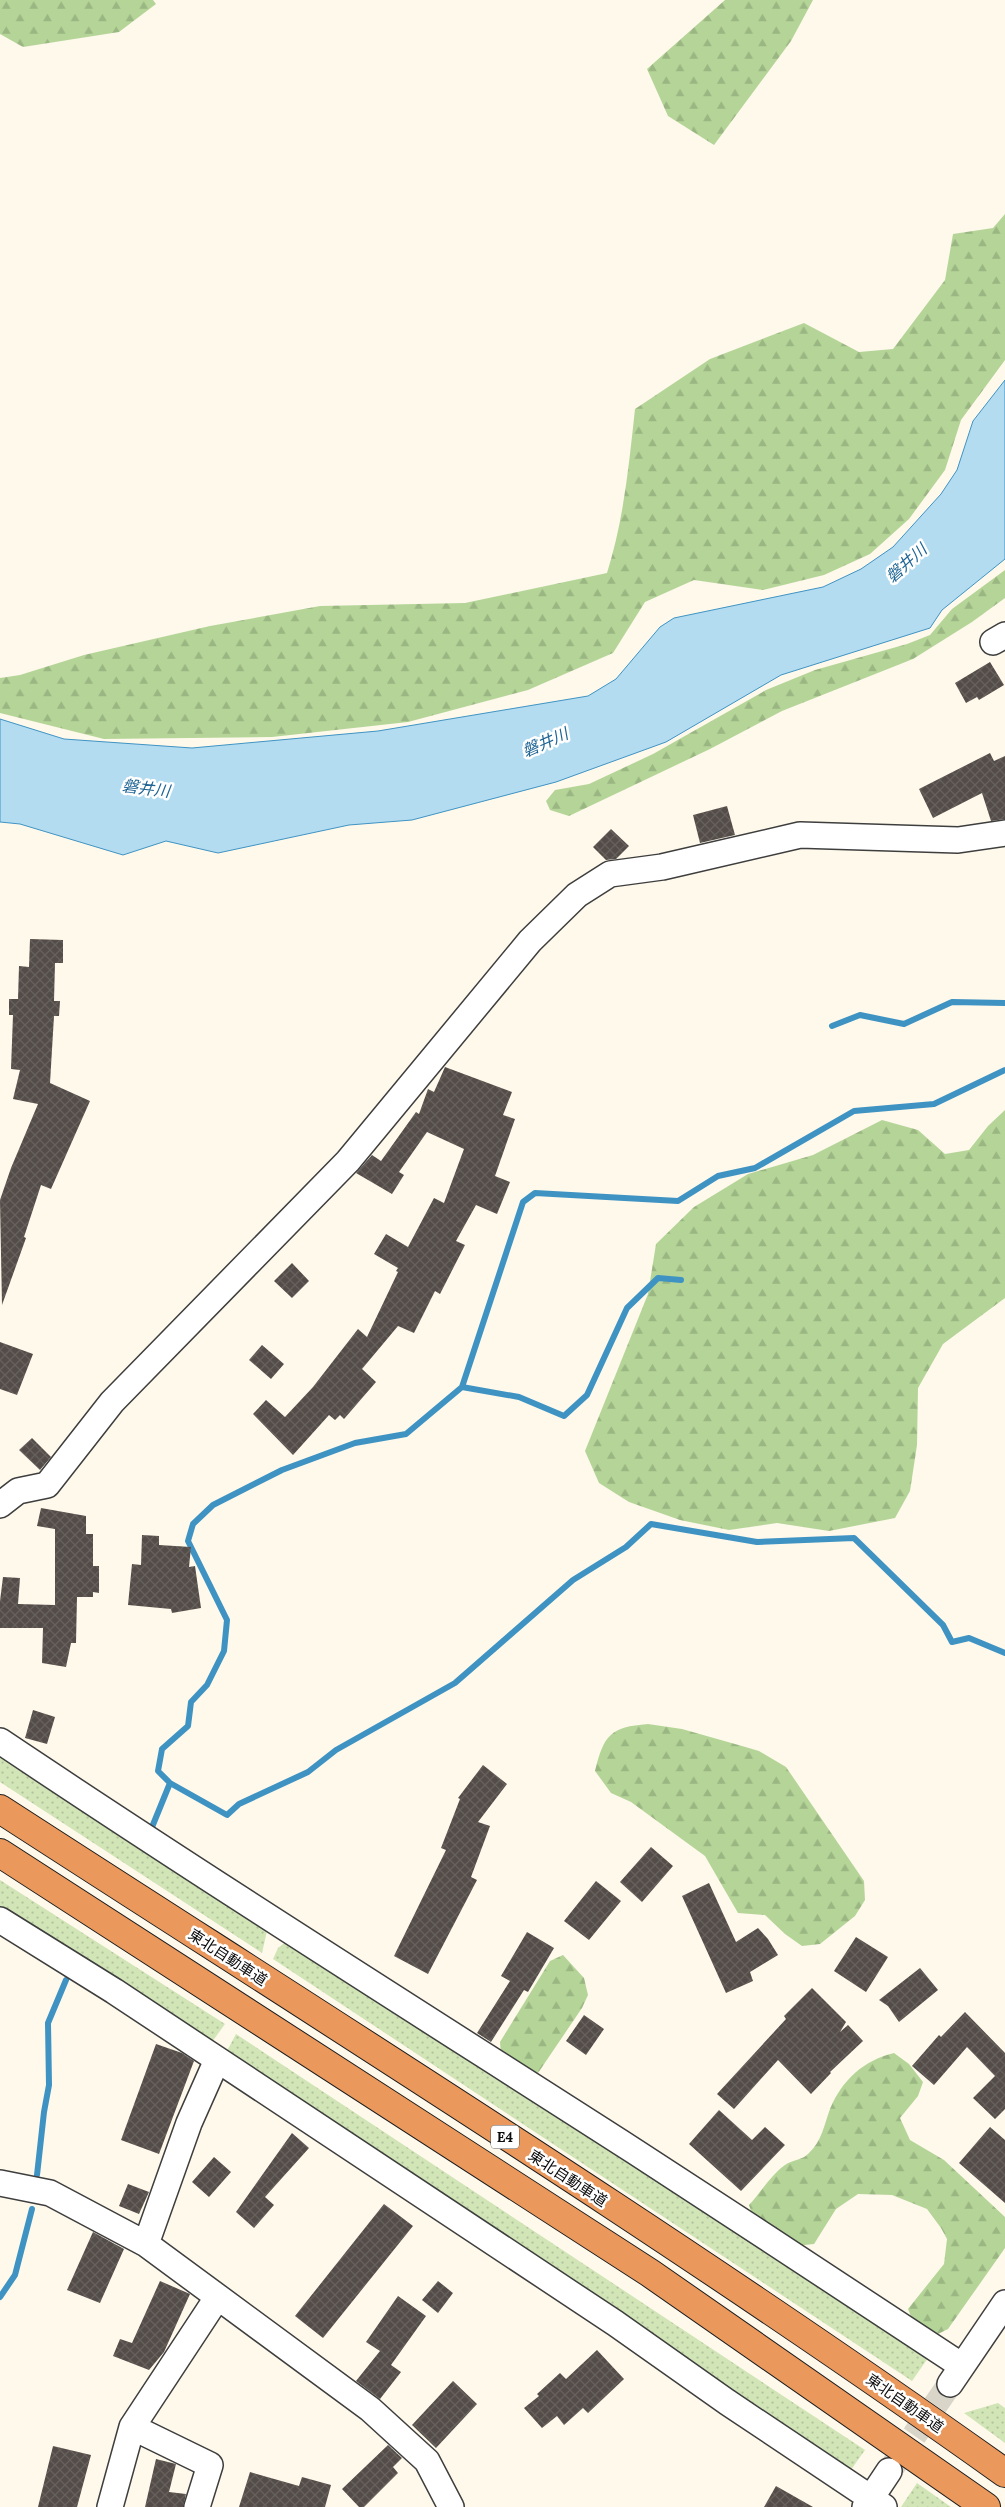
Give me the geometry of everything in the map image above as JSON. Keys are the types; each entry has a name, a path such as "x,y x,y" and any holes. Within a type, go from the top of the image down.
{"highway":[{"name":"東北自動車道","path":"0,1809 674,2246 902,2400 1005,2473"},
{"name":"E4","path":"0,1853 650,2274 986,2507"}],"street":[{"path":"0,1505 18,1491 47,1485 112,1402 348,1161 530,941 576,895 610,874 662,867 800,835 958,840 1005,833"},
{"path":"0,1741 108,1814 450,2036 634,2151 956,2375 1005,2303"},
{"path":"0,1920 114,1991 615,2323 873,2504 889,2471"},
{"path":"146,2244 189,2124 217,2060"},
{"path":"0,2183 50,2193 146,2244 370,2409 427,2461 451,2507"},
{"path":"110,2507 132,2426 218,2298"},
{"path":"132,2426 210,2465 197,2507"}],"green space":[{"path":"0,0 153,0 156,4 119,32 23,47 0,34"},
{"path":"725,0 813,0 791,41 714,145 668,116 647,69"},
{"path":"1005,214 1005,360 961,420 945,470 909,519 870,554 824,575 763,590 694,580 645,602 613,653 528,690 408,722 272,737 104,739 0,713 0,678 20,675 84,655 210,626 320,606 465,603 607,573 622,512 635,409 710,359 804,323 859,352 893,349 945,280 953,234 993,228"},
{"path":"1005,570 1005,598 972,622 913,659 782,711 710,749 569,816 550,810 546,801 555,790 589,784 653,754 766,690 815,670 907,644 930,635 952,609"},
{"path":"1005,1110 1005,1298 943,1344 918,1388 917,1445 910,1491 895,1518 829,1531 777,1523 729,1530 680,1520 629,1502 599,1483 585,1451 648,1294 656,1244 694,1207 748,1174 813,1155 882,1120 918,1130 945,1154 969,1150 988,1126"},
{"path":"648,1724 682,1729 759,1751 786,1767 864,1881 865,1900 855,1916 820,1944 802,1946 785,1934 765,1915 738,1913 705,1856 631,1802 611,1793 595,1771 602,1749 611,1735 635,1725"},
{"path":"0,1751 262,1924 267,1931 262,1953 0,1782"},
{"path":"0,1880 225,2024 212,2042 0,1912"},
{"path":"287,1941 928,2358 912,2381 273,1959 278,1948"},
{"path":"563,1955 584,1978 588,1995 582,2008 536,2076 501,2054 500,2042 550,1961"},
{"path":"236,2034 865,2450 848,2474 227,2051"},
{"path":"894,2053 909,2064 923,2082 918,2096 900,2118 910,2140 944,2160 1005,2217 1005,2248 948,2329 936,2335 914,2324 908,2309 944,2264 947,2239 927,2209 892,2195 858,2194 836,2209 814,2244 795,2246 753,2217 749,2205 780,2169 788,2163 804,2157 813,2148 820,2138 835,2099 848,2080 864,2066 883,2056"},
{"path":"998,2403 1005,2408 1005,2443 964,2413"},
{"path":"917,2483 951,2507 901,2507"}],"water":[{"name":"磐井川","path":"1005,380 1005,559 942,610 930,628 781,675 666,742 556,782 412,820 349,825 218,853 166,841 123,855 20,824 0,822 0,719 64,739 192,748 378,731 588,696 616,679 660,627 674,618 823,587 861,569 893,547 941,494 957,470 973,421"}],"building":[{"path":"990,662 1004,685 979,700 977,697 966,703 955,683"},
{"path":"990,753 994,761 1005,756 1005,819 991,821 982,793 933,818 919,789"},
{"path":"727,806 735,835 700,843 693,815"},
{"path":"611,829 629,846 616,859 606,860 593,847"},
{"path":"30,939 63,940 63,963 55,963 54,1001 60,1001 59,1016 54,1016 50,1083 90,1101 51,1189 41,1185 24,1237 26,1238 2,1305 0,1200 11,1168 38,1104 13,1099 20,1070 11,1069 13,1015 9,1015 9,999 18,999 19,966 29,967"},
{"path":"445,1067 512,1092 503,1115 515,1119 495,1176 510,1182 497,1214 476,1205 456,1241 465,1245 440,1294 435,1291 414,1333 398,1326 362,1369 376,1382 344,1419 340,1415 335,1420 329,1415 293,1455 253,1414 266,1400 285,1417 313,1387 358,1329 367,1337 398,1272 396,1271 398,1268 374,1254 386,1234 408,1247 434,1198 444,1203 464,1149 427,1132 399,1172 404,1175 392,1194 356,1173 372,1155 381,1161 416,1112 419,1114 428,1089 434,1092"},
{"path":"292,1263 309,1281 292,1298 274,1281"},
{"path":"0,1342 33,1354 17,1395 0,1389"},
{"path":"262,1345 284,1364 271,1379 249,1360"},
{"path":"32,1438 51,1457 40,1470 19,1450"},
{"path":"41,1508 86,1516 86,1534 93,1534 93,1566 99,1566 99,1593 93,1592 93,1597 77,1597 76,1643 71,1643 66,1667 42,1663 43,1628 0,1628 0,1601 3,1577 20,1578 18,1604 55,1605 55,1529 37,1526"},
{"path":"142,1535 159,1536 159,1545 191,1547 189,1567 195,1566 201,1608 172,1613 171,1609 128,1605 132,1564 141,1565"},
{"path":"33,1710 55,1717 47,1744 25,1738"},
{"path":"483,1765 507,1784 478,1822 490,1826 471,1877 477,1880 428,1974 394,1956 446,1850 441,1848 460,1799 458,1798"},
{"path":"651,1847 673,1866 642,1902 620,1882"},
{"path":"596,1881 621,1901 589,1940 564,1921"},
{"path":"709,1883 736,1942 758,1928 778,1955 750,1972 753,1981 726,1993 682,1896"},
{"path":"527,1932 554,1948 528,1992 524,1990 491,2042 477,2033 510,1981 501,1976"},
{"path":"856,1937 888,1957 866,1992 834,1971"},
{"path":"920,1968 938,1990 899,2022 888,2006 879,2000"},
{"path":"812,1988 846,2022 840,2032 848,2025 863,2041 830,2072 811,2094 778,2060 734,2109 717,2094 786,2019 784,2016"},
{"path":"965,2012 1005,2053 1005,2109 995,2119 973,2098 995,2076 967,2047 934,2085 912,2066 939,2035 941,2037"},
{"path":"584,2015 604,2029 586,2055 566,2041"},
{"path":"156,2044 182,2053 194,2061 159,2154 121,2140"},
{"path":"719,2110 752,2140 765,2127 785,2145 741,2191 689,2144"},
{"path":"990,2127 1005,2140 1005,2203 959,2163"},
{"path":"292,2133 309,2148 265,2197 274,2205 254,2228 236,2212"},
{"path":"214,2157 231,2172 209,2197 192,2182"},
{"path":"128,2184 149,2192 139,2214 119,2206"},
{"path":"384,2204 413,2226 323,2338 295,2316"},
{"path":"93,2232 124,2249 100,2303 67,2290"},
{"path":"160,2281 190,2294 164,2352 149,2370 113,2356 120,2339 132,2343"},
{"path":"438,2281 453,2293 438,2313 422,2300"},
{"path":"398,2296 426,2316 391,2365 401,2372 380,2399 356,2381 380,2351 366,2342"},
{"path":"597,2350 624,2379 588,2413 583,2408 564,2425 557,2416 542,2428 524,2408 539,2396 537,2394 560,2373 566,2379"},
{"path":"453,2381 477,2404 436,2448 412,2425"},
{"path":"388,2445 402,2458 393,2467 398,2473 364,2507 359,2507 342,2489"},
{"path":"53,2446 91,2455 77,2507 38,2507"},
{"path":"156,2459 176,2464 169,2492 186,2494 183,2507 145,2507"},
{"path":"250,2472 299,2486 302,2477 331,2485 325,2507 239,2507"},
{"path":"776,2486 813,2507 764,2507"}],"waterway":[{"path":"832,1026 860,1015 904,1024 952,1002 1005,1003"},
{"path":"462,1387 523,1202 535,1193 678,1201 718,1176 755,1168 854,1111 934,1104 1005,1070"},
{"path":"150,1832 170,1783 158,1771 162,1749 188,1726 191,1702 207,1685 224,1651 227,1620 188,1541 193,1524 213,1505 282,1470 355,1443 406,1434 462,1387 519,1397 564,1416 587,1395 627,1308 658,1278 681,1280"},
{"path":"170,1783 227,1815 239,1804 308,1772 336,1750 455,1683 573,1580 626,1547 651,1524 757,1542 854,1538 943,1625 952,1642 969,1638 1005,1653"},
{"path":"37,2175 49,2085 48,2023 66,1980"},
{"path":"0,2297 15,2275 32,2209"}],"tunnel":[{"path":"893,2466 950,2384"}]}
